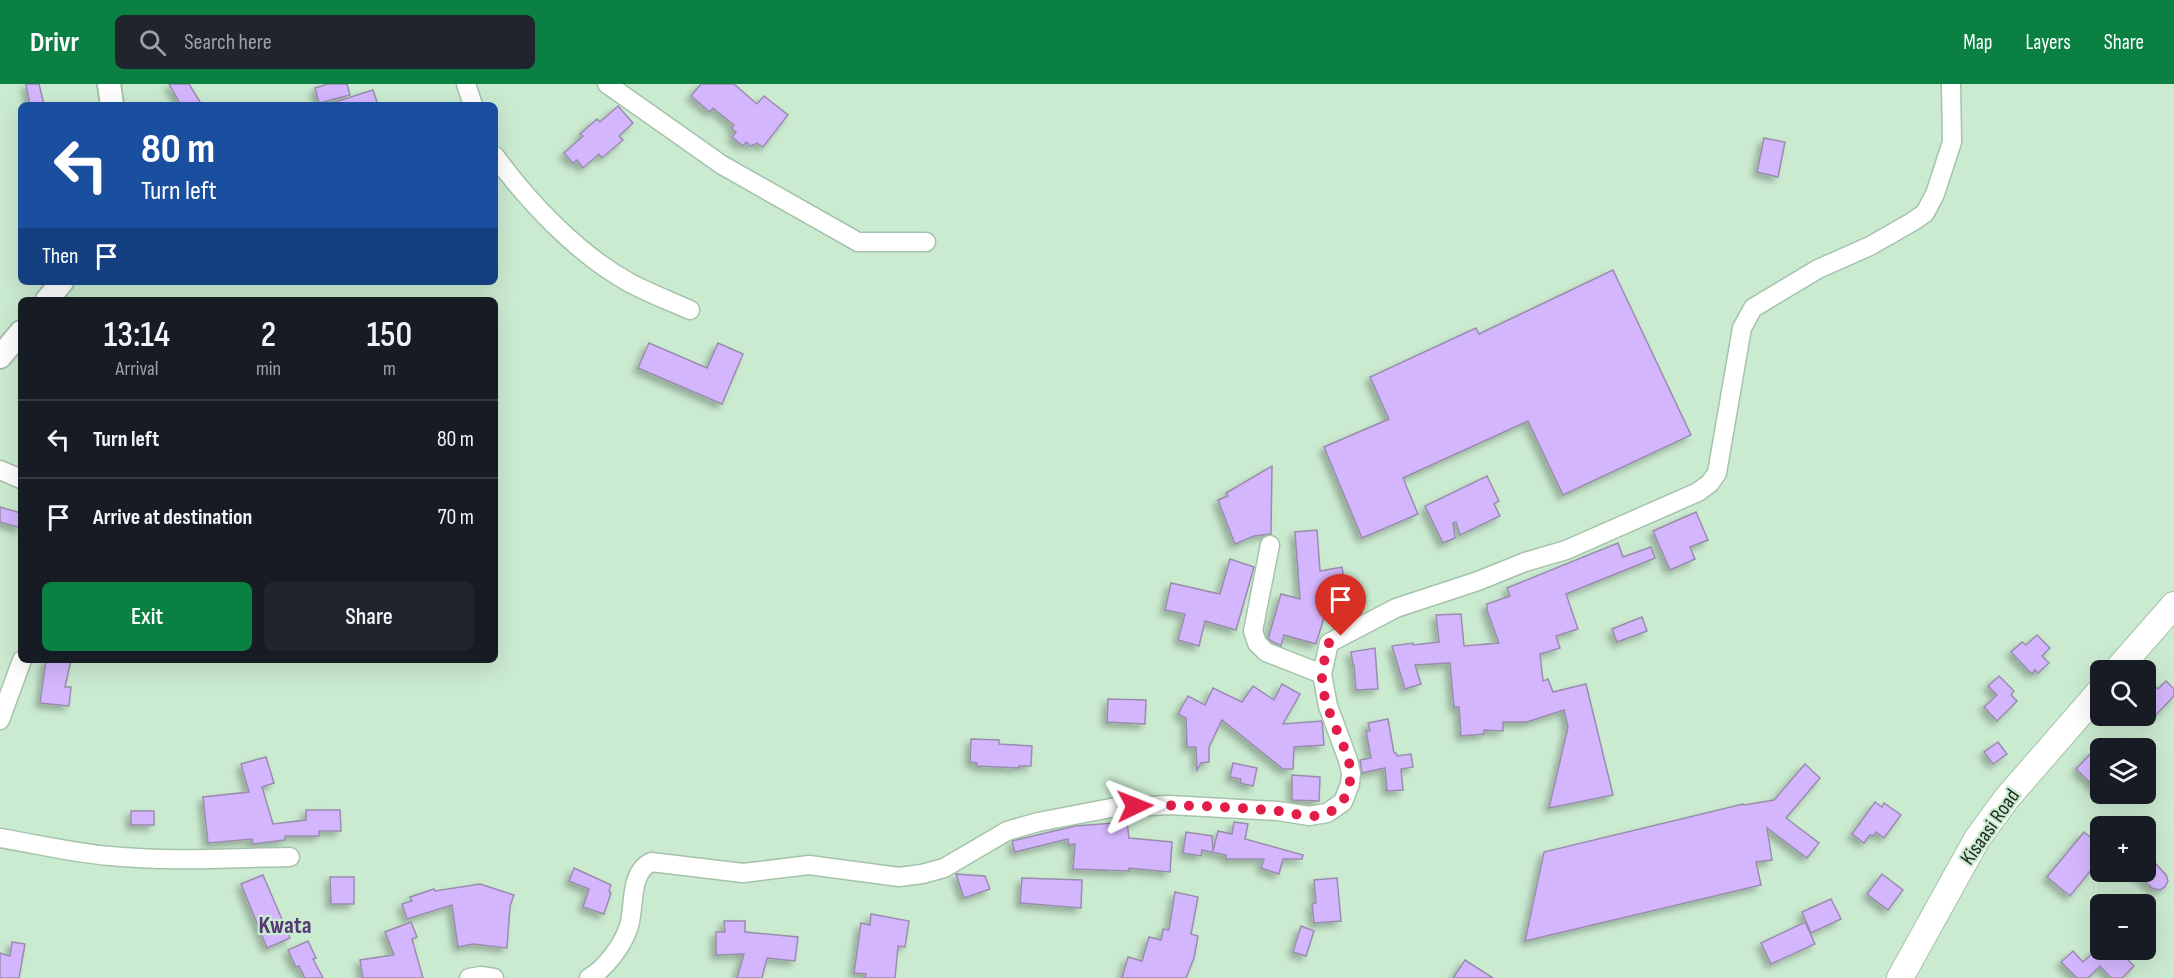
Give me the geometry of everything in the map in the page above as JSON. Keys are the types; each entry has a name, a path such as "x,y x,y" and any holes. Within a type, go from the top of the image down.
{"main road":[{"path":"2126,660 2174,605"},
{"name":"Kisaasi Road","path":"1900,978 1977,839 2007,798 2090,703"}],"street":[{"path":"109,84 112,102"},
{"path":"466,84 471,102"},
{"path":"607,84 722,165 858,242 926,242"},
{"path":"589,978 618,949 628,927 637,874 643,866 651,862 743,873 810,865 899,877 944,868 1007,831 1038,822 1111,808 1169,805 1278,811 1309,816 1327,813 1343,802 1350,784 1351,773 1328,706 1322,674 1329,643 1396,608 1478,581 1525,562 1566,550 1698,492 1710,483 1717,473 1742,328 1753,308 1818,269 1870,246 1924,213 1935,194 1952,141 1951,84"},
{"path":"498,160 517,184 584,252 630,283 690,310"},
{"path":"50,297 60,285"},
{"path":"0,357 18,336"},
{"path":"0,470 18,478"},
{"path":"1270,545 1253,631 1257,643 1266,652 1322,674"},
{"path":"0,720 21,663"},
{"path":"0,838 62,850 110,856 193,859 290,857"},
{"path":"469,978 481,976 494,978"}],"building":[{"path":"26,84 39,84 43,102 29,102"},
{"path":"169,84 189,84 200,102 179,102"},
{"path":"328,84 347,84 350,95 319,102 315,88"},
{"path":"701,84 734,84 757,104 764,96 788,115 763,147 757,143 751,146 746,142 743,146 732,137 736,132 731,128 734,125 713,108 710,112 691,96"},
{"path":"373,90 377,102 335,102"},
{"path":"618,106 633,123 619,136 623,140 602,158 599,154 583,168 577,160 573,163 564,153 597,119 600,122"},
{"path":"1764,138 1785,142 1778,177 1757,172"},
{"path":"1613,270 1691,435 1563,495 1528,421 1403,478 1418,514 1362,538 1324,447 1389,419 1370,377 1476,328 1479,334"},
{"path":"649,343 707,368 718,343 743,354 722,404 638,368"},
{"path":"1272,466 1271,534 1254,536 1235,544 1218,500 1228,496 1226,493"},
{"path":"1487,476 1499,501 1494,504 1500,516 1460,535 1456,522 1453,523 1455,538 1443,543 1425,506"},
{"path":"0,507 18,512 18,527 0,522"},
{"path":"1696,512 1708,540 1690,547 1695,559 1670,570 1653,531"},
{"path":"1317,530 1320,571 1342,567 1349,610 1325,614 1316,644 1284,635 1281,646 1268,639 1281,594 1300,599 1295,532"},
{"path":"1618,543 1623,557 1651,547 1655,558 1566,594 1578,629 1556,636 1560,648 1540,654 1543,681 1548,679 1553,692 1586,684 1613,795 1549,808 1568,727 1564,710 1527,722 1503,722 1503,731 1484,730 1484,734 1461,736 1459,707 1454,707 1450,663 1415,665 1421,684 1405,689 1392,646 1439,642 1436,615 1461,614 1464,646 1499,643 1487,604 1510,596 1507,588"},
{"path":"1230,559 1254,567 1236,630 1205,621 1199,646 1178,640 1185,614 1165,610 1171,583 1220,594"},
{"path":"1642,617 1647,631 1617,642 1612,629"},
{"path":"2037,635 2050,648 2042,656 2049,663 2038,673 2035,670 2032,674 2011,652 2022,642 2026,645"},
{"path":"1375,648 1378,689 1356,690 1351,652"},
{"path":"46,663 70,663 65,687 71,687 69,706 40,703"},
{"path":"1999,676 2014,691 2011,695 2017,701 1997,721 1984,707 1997,695 1988,686"},
{"path":"2166,681 2174,689 2174,696 2156,715 2156,687 2158,689"},
{"path":"1282,684 1300,694 1283,724 1322,721 1324,745 1294,747 1293,769 1283,769 1222,720 1209,747 1209,762 1201,763 1197,770 1196,747 1187,747 1186,718 1178,714 1188,696 1205,705 1213,688 1242,702 1253,686 1274,700"},
{"path":"1108,699 1146,700 1145,724 1107,722"},
{"path":"1388,719 1394,753 1397,756 1411,754 1413,767 1401,769 1403,790 1387,791 1385,768 1362,773 1360,760 1371,758 1366,731 1370,731 1368,723"},
{"path":"971,739 999,740 999,744 1032,746 1031,766 1019,766 1019,768 977,766 977,763 970,762"},
{"path":"1998,742 2007,754 1993,764 1984,752"},
{"path":"2090,754 2090,782 2076,769"},
{"path":"266,757 274,783 262,787 273,824 306,820 306,810 340,810 341,831 319,831 319,836 285,836 285,840 253,844 252,839 208,843 203,797 249,792 241,764"},
{"path":"1233,763 1257,768 1253,786 1240,783 1241,779 1230,777"},
{"path":"1805,764 1820,778 1786,818 1819,843 1807,858 1767,828 1772,860 1756,862 1761,885 1525,941 1544,852 1743,804 1774,800"},
{"path":"1292,775 1320,777 1319,801 1292,800"},
{"path":"1875,802 1882,807 1884,803 1901,815 1884,838 1876,832 1873,836 1870,835 1864,843 1852,834"},
{"path":"131,811 154,811 154,825 131,825"},
{"path":"1127,822 1129,838 1172,842 1170,872 1129,868 1129,871 1073,869 1075,844 1069,845 1068,839 1015,852 1012,841 1075,826"},
{"path":"1234,822 1248,824 1245,839 1303,855 1302,859 1283,859 1279,874 1261,868 1264,859 1226,859 1226,855 1202,850 1201,856 1183,853 1186,832 1212,836 1213,851 1218,831 1232,834"},
{"path":"2084,832 2090,837 2090,871 2070,896 2047,877"},
{"path":"2156,864 2166,875 2168,881 2160,890 2152,888 2146,882 2156,882"},
{"path":"574,868 611,885 609,891 611,893 604,914 583,907 589,889 569,881"},
{"path":"956,874 985,876 990,889 964,898"},
{"path":"1882,874 1903,890 1888,910 1867,894"},
{"path":"263,875 290,938 267,948 241,884"},
{"path":"330,877 354,877 354,904 331,904"},
{"path":"1022,878 1082,880 1081,908 1020,903"},
{"path":"1337,878 1341,921 1314,923 1312,904 1316,903 1314,880"},
{"path":"480,884 514,895 510,906 507,948 473,944 458,947 452,905 407,919 402,904 412,901 410,897 434,889 435,891"},
{"path":"1175,892 1198,897 1191,934 1198,936 1194,958 1186,978 1122,978 1128,957 1142,961 1149,937 1161,940 1163,929 1169,930"},
{"path":"1831,899 1841,919 1811,933 1802,912"},
{"path":"871,914 909,921 905,947 898,946 895,978 865,978 866,974 854,973 861,923 870,925"},
{"path":"724,921 745,921 745,932 798,937 795,961 767,958 762,978 737,978 744,954 716,955 716,932 725,932"},
{"path":"411,922 417,937 412,939 423,978 363,978 360,960 394,955 385,932"},
{"path":"1805,922 1815,944 1771,964 1761,943"},
{"path":"1301,926 1314,931 1306,956 1293,952"},
{"path":"308,941 316,958 313,959 323,978 305,978 299,966 296,967 288,950"},
{"path":"12,942 25,944 19,978 0,978 0,953 10,956"},
{"path":"2073,951 2083,962 2090,956 2090,960 2128,960 2134,966 2122,978 2111,978 2100,966 2088,978 2077,978 2061,962"},
{"path":"1465,960 1493,978 1453,978"}],"district":[{"name":"Kwata","path":"285,925"}],"route":[{"path":"1135,806 1169,805 1278,811 1309,816 1327,813 1343,802 1350,784 1351,773 1328,706 1322,674 1329,643 1341,636"}]}
